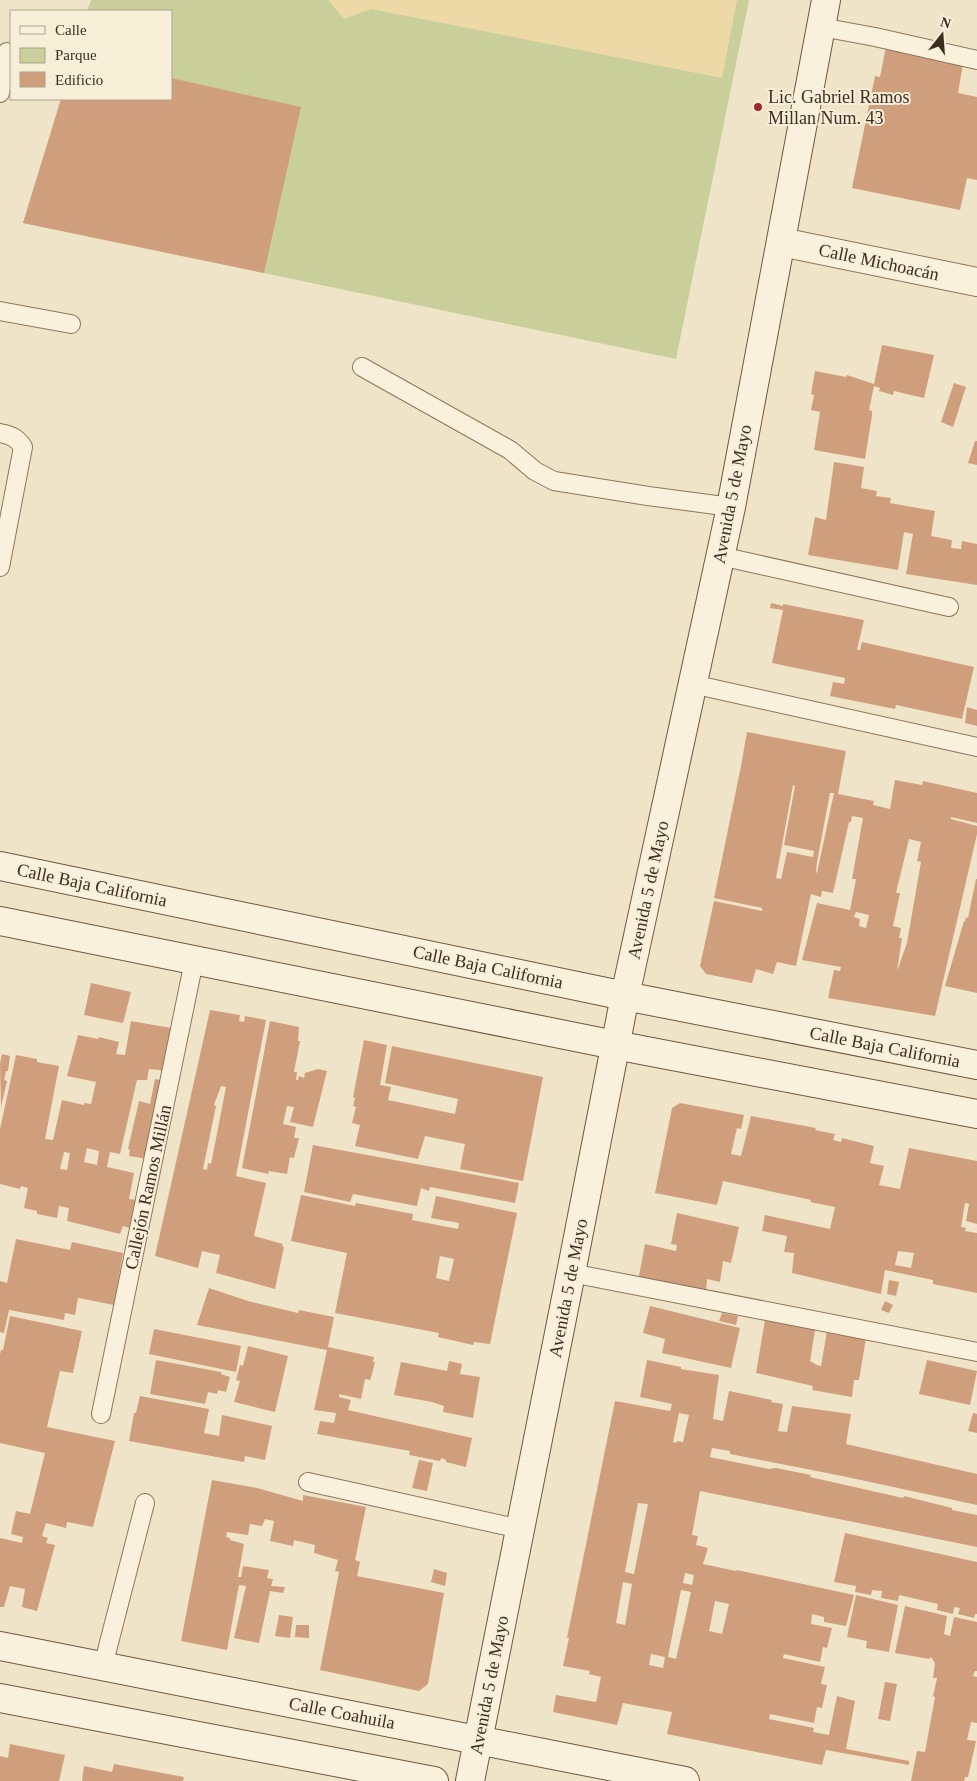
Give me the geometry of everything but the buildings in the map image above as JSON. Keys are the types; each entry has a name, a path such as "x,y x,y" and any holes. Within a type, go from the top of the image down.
{"street":[{"name":"Avenida 5 de Mayo","path":"470,1781 625,996 731,507 826,0"},
{"name":"Calle Michoacán","path":"781,242 977,282"},
{"name":"Calle Baja California","path":"0,866 625,996 977,1065"},
{"path":"0,921 615,1046 977,1114"},
{"name":"Calle Coahuila","path":"0,1646 684,1781"},
{"path":"0,1698 434,1781"}],"lane":[{"path":"821,27 977,60"},
{"path":"0,93 7,52"},
{"path":"0,311 71,324"},
{"path":"362,367 510,450 554,482 731,507"},
{"path":"0,433 18,439 23,447 0,567"},
{"path":"720,556 949,606"},
{"path":"692,684 977,747"},
{"name":"Callejón Ramos Millán","path":"101,1414 194,961"},
{"path":"571,1274 977,1352"},
{"path":"308,1482 520,1529"},
{"path":"104,1666 145,1503"}],"green space":[{"path":"91,0 749,0 676,359 23,223 61,100 172,100 172,10 87,10"}],"sand":[{"path":"328,0 737,0 722,78 371,9 344,19"}],"place":[{"name":"Lic. Gabriel Ramos Millan Num. 43","path":"758,107"}]}
